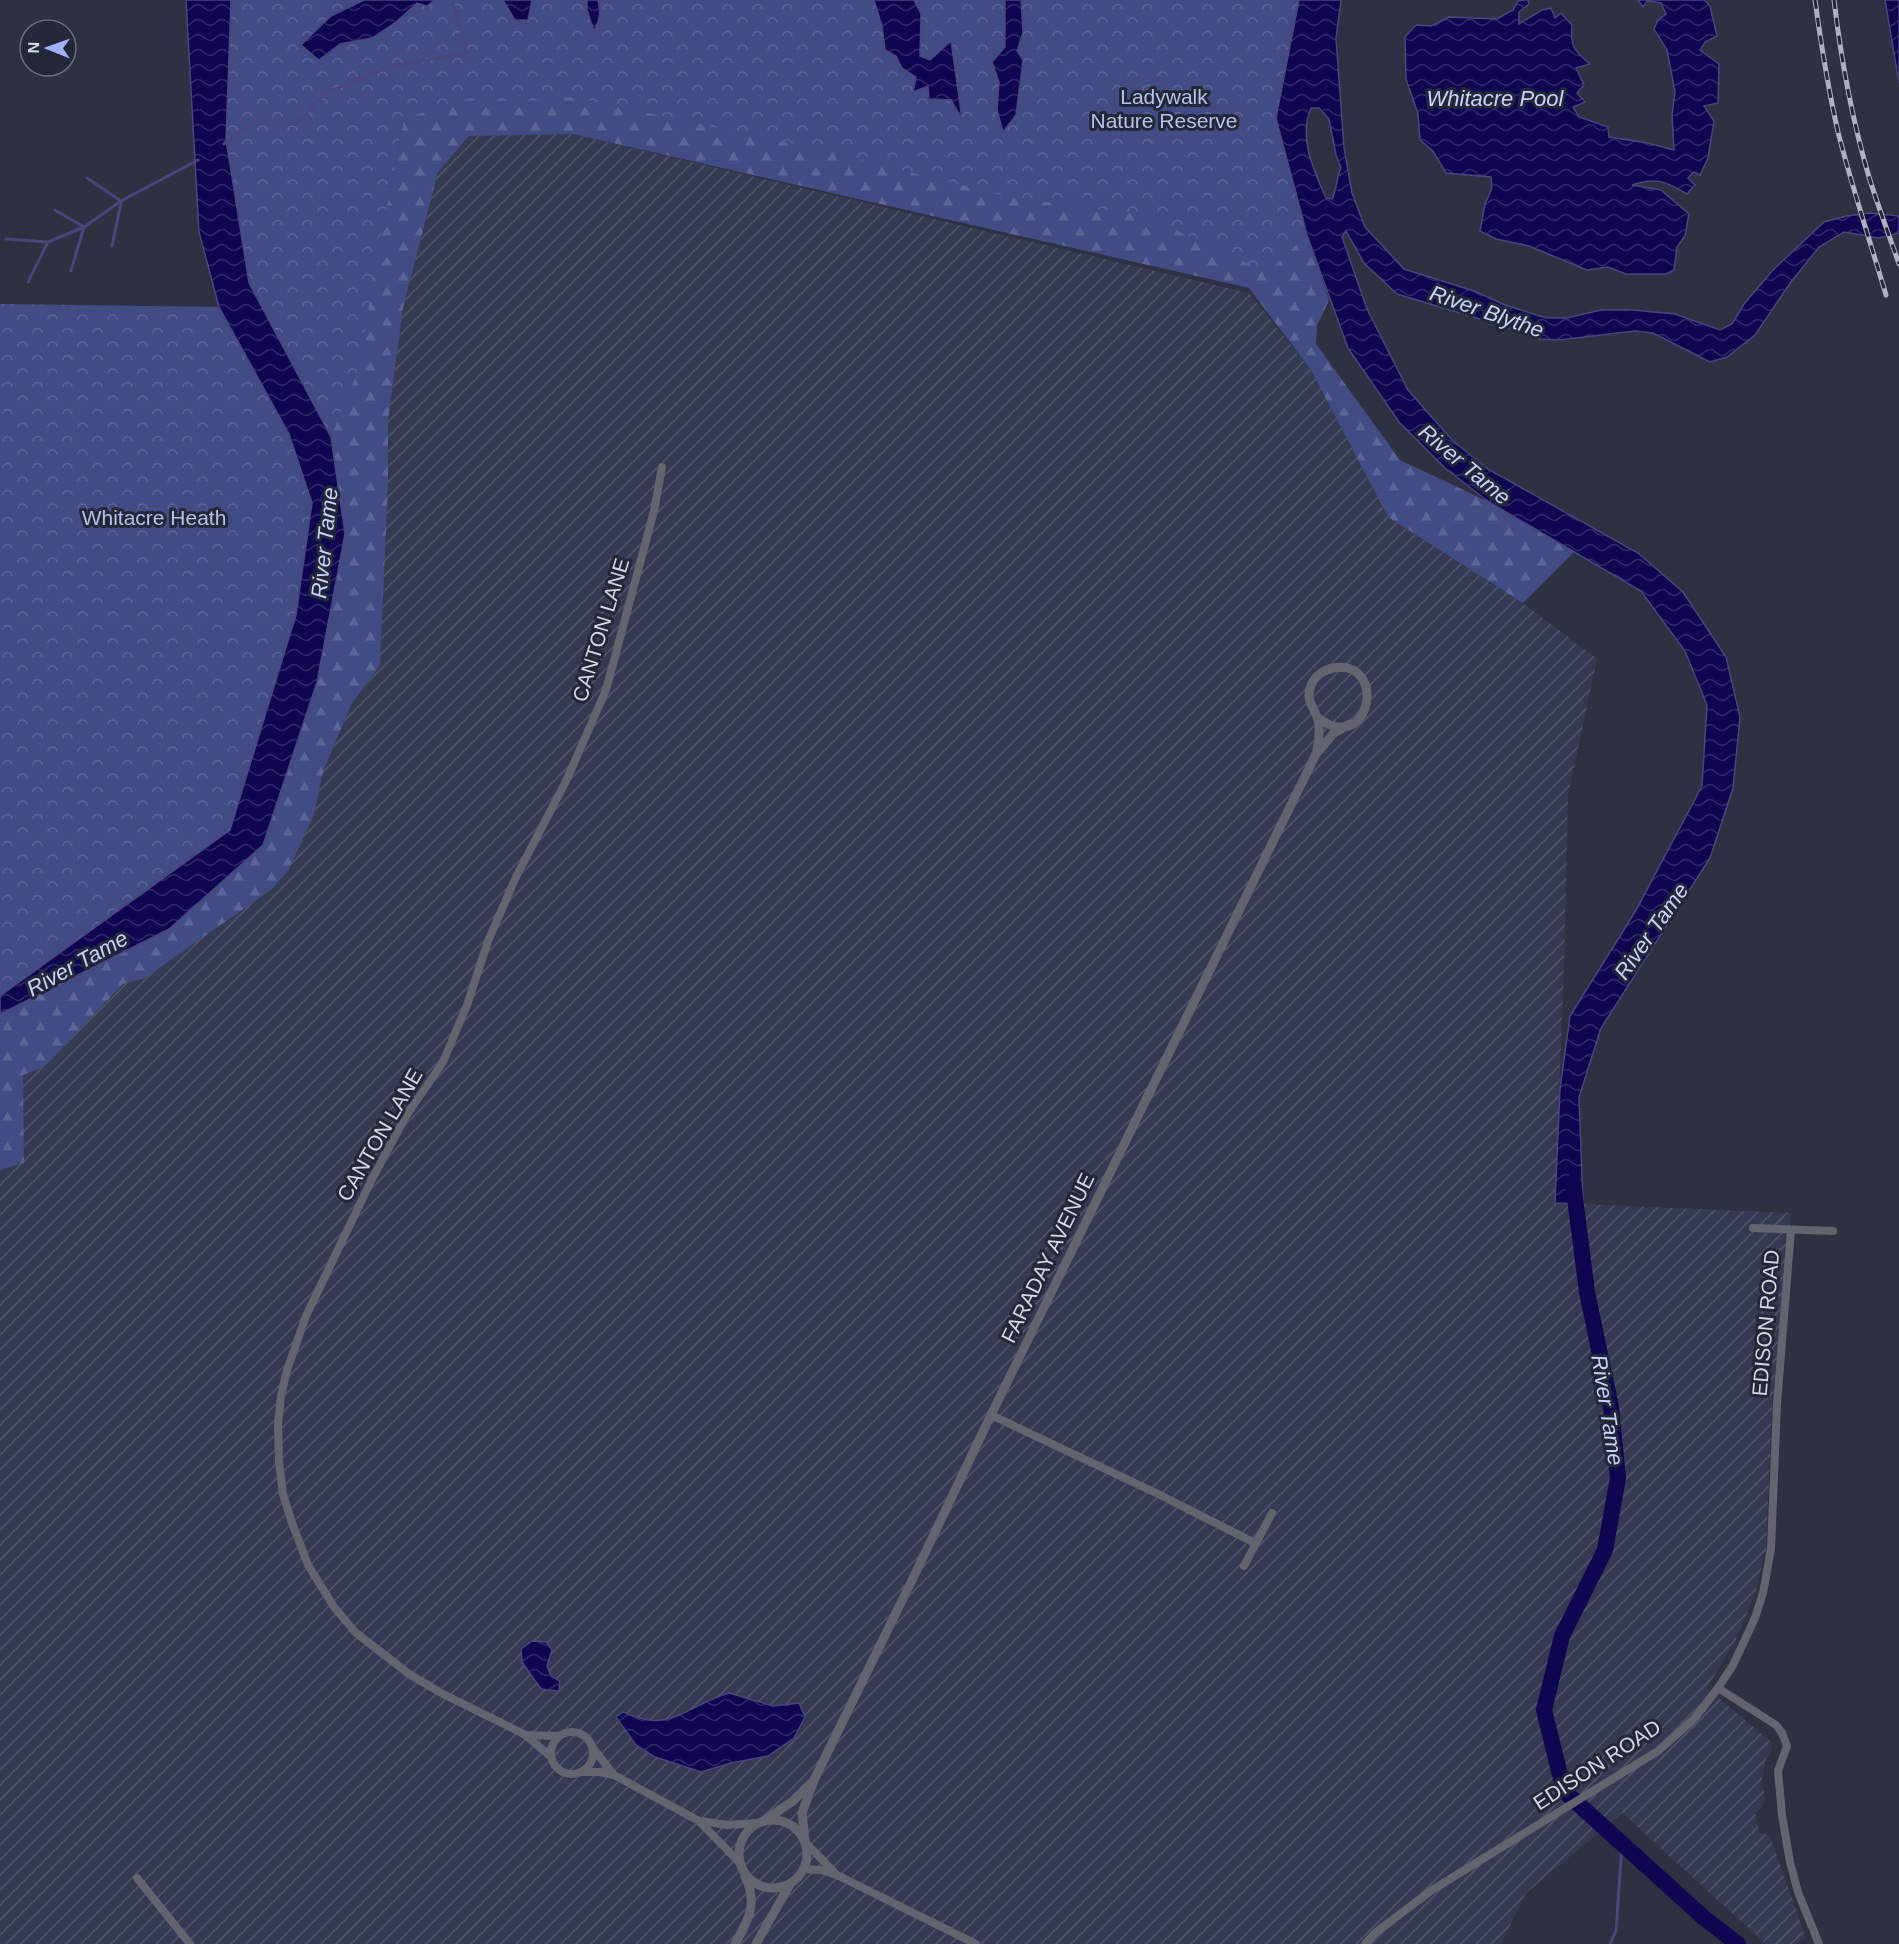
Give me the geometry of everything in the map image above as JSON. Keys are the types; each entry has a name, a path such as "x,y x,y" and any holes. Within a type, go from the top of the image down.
{"street":[{"name":"CANTON LANE","path":"551,1757 524,1734 443,1694 409,1674 356,1632 334,1606 308,1566 283,1494 278,1424 281,1396 296,1341 306,1316 372,1179 406,1116 443,1062 488,941 516,877 566,781 606,690 654,511 662,467"},
{"path":"1342,668 1357,674 1368,692 1366,707 1362,714 1350,724 1333,726 1318,718 1310,703 1311,684 1326,670 1342,668"},
{"name":"FARADAY AVENUE","path":"1316,754 1320,733 1318,718"},
{"name":"FARADAY AVENUE","path":"806,1842 802,1813 814,1780 991,1415 1316,754 1334,733 1350,724"},
{"path":"1753,1228 1833,1231"},
{"name":"EDISON ROAD","path":"1365,1944 1375,1933 1432,1890 1658,1751 1694,1719 1733,1665 1755,1618 1763,1593 1771,1549 1778,1404 1791,1230"},
{"path":"991,1415 1154,1492 1255,1543"},
{"path":"1244,1566 1272,1513"},
{"path":"1718,1688 1776,1725 1782,1733 1787,1746 1778,1771 1790,1862 1798,1892 1819,1944"},
{"path":"614,1775 588,1739 579,1733 573,1732 559,1736 553,1742 551,1757 556,1768 565,1774 600,1772 614,1775 699,1821 739,1862 752,1899 751,1912 735,1944"},
{"name":"CANTON LANE","path":"524,1734 559,1736"},
{"path":"582,1772 592,1760 592,1747"},
{"name":"FARADAY AVENUE","path":"759,1822 793,1801 814,1780"},
{"path":"699,1821 728,1825 779,1820 795,1827 837,1875"},
{"path":"739,1862 742,1838 759,1822"},
{"path":"756,1944 789,1886 805,1869 808,1854 806,1842"},
{"path":"805,1869 821,1870 837,1875 976,1944"},
{"path":"744,1873 753,1883 768,1889 789,1886"},
{"path":"137,1878 190,1944"}],"shaded area":[{"path":"573,134 1249,293 1311,370 1388,517 1523,603 1597,659 1568,796 1555,1203 1791,1213 1772,1407 1766,1549 1756,1591 1735,1642 1707,1688 1771,1742 1772,1749 1766,1759 1762,1778 1765,1799 1762,1807 1755,1813 1759,1832 1770,1836 1806,1938 1795,1944 1766,1944 1622,1813 1526,1893 1501,1944 0,1944 0,1170 24,1163 23,1075 44,1067 123,984 145,978 314,816 323,772 351,705 380,665 388,485 388,421 403,308 438,172 469,136"}],"green space":[{"name":"Ladywalk Nature Reserve","path":"231,0 1299,0 1276,118 1307,235 1272,268 1264,271 1143,215 1010,197 821,150 572,97 537,101 468,99 404,118 374,272 360,366 331,437 249,284 226,140"},
{"path":"500,71 1276,118 1307,235 1329,300 1317,326 1316,344 1400,460 1489,502 1575,551 1523,603 1388,517 1311,370 1249,288 573,134 469,136 438,172 403,308 388,421 388,485 380,665 351,705 323,772 314,815 288,871 272,889 145,978 123,984 44,1067 23,1075 24,1163 0,1170 0,1014 169,929 263,844 317,682 281,343 374,271 404,118"},
{"name":"Whitacre Heath","path":"0,304 219,307 289,434 312,503 296,615 230,830 0,996"}],"water":[{"path":"186,0 231,0 226,140 249,283 331,437 345,534 317,682 263,845 169,929 0,1014 0,996 230,830 296,615 312,503 289,434 219,307 199,232"},
{"path":"364,0 435,0 427,6 417,3 396,22 372,38 340,44 319,60 301,45 331,16"},
{"path":"503,0 532,0 528,20 515,20"},
{"path":"587,0 598,0 599,16 594,31 587,10"},
{"path":"874,0 914,0 921,14 920,56 930,60 951,41 962,119 951,100 929,99 928,86 913,92 916,77 902,68 896,56 885,50 882,26"},
{"path":"1005,0 1021,0 1023,33 1017,51 1023,60 1016,115 1003,132 997,110 999,82 992,62 1005,47"},
{"name":"River Blythe","path":"1299,0 1341,0 1336,38 1344,148 1352,193 1365,227 1404,269 1474,291 1505,305 1546,318 1567,318 1601,310 1633,310 1675,314 1720,330 1732,324 1744,304 1773,270 1824,222 1870,213 1899,216 1899,233 1879,238 1844,232 1819,247 1791,282 1755,335 1727,357 1710,362 1653,333 1635,331 1559,340 1540,339 1397,294 1364,263 1346,231 1342,237 1367,309 1408,390 1452,440 1486,468 1638,553 1683,592 1726,657 1740,717 1733,788 1710,858 1601,1028 1579,1097 1583,1204 1555,1203 1560,1089 1570,1016 1635,912 1702,786 1707,705 1685,651 1641,591 1489,502 1445,468 1399,422 1348,348 1307,235 1276,118","holes":["1311,108 1319,108 1329,119 1341,168 1332,199 1326,198 1307,143 1307,120"]},
{"name":"Whitacre Pool","path":"1528,0 1529,4 1519,12 1519,24 1542,10 1551,8 1555,18 1561,13 1572,25 1574,48 1590,64 1576,68 1584,85 1577,93 1585,102 1573,107 1579,117 1608,127 1609,137 1674,150 1672,115 1675,92 1667,50 1654,29 1658,20 1666,14 1661,3 1647,1 1643,7 1638,0 1705,0 1710,6 1717,36 1705,42 1700,50 1719,64 1718,103 1704,106 1714,121 1708,158 1700,175 1694,172 1688,178 1695,185 1687,194 1661,182 1648,181 1632,185 1661,190 1689,214 1685,236 1677,247 1674,270 1666,274 1626,274 1608,267 1587,270 1529,246 1496,239 1480,231 1485,204 1492,188 1491,177 1446,173 1433,151 1420,140 1418,114 1406,79 1405,37 1416,25 1431,26 1449,17 1497,19 1513,10 1518,1"},
{"path":"1885,0 1899,0 1899,83"},
{"path":"532,1641 546,1642 552,1650 547,1666 551,1676 560,1681 559,1691 541,1689 522,1662 521,1649"},
{"path":"729,1693 773,1706 799,1703 805,1717 794,1738 768,1756 701,1772 655,1757 636,1745 616,1717 623,1712 640,1718 667,1719"}],"waterway":[{"path":"224,144 251,124 296,124 327,92 390,67 467,52 452,0"},
{"path":"6,239 48,242 84,227 121,201 198,160"},
{"path":"87,178 121,201"},
{"path":"112,246 121,203"},
{"path":"55,210 84,227"},
{"path":"71,271 84,227"},
{"path":"28,282 48,242"},
{"name":"River Tame","path":"1573,1182 1587,1292 1611,1407 1618,1478 1605,1550 1562,1636 1544,1710 1564,1791 1704,1918 1738,1944"},
{"path":"1610,1944 1616,1931 1622,1844"}],"railway":[{"path":"1815,0 1838,132 1886,295"},
{"path":"1834,0 1857,133 1869,177 1899,264"}]}
